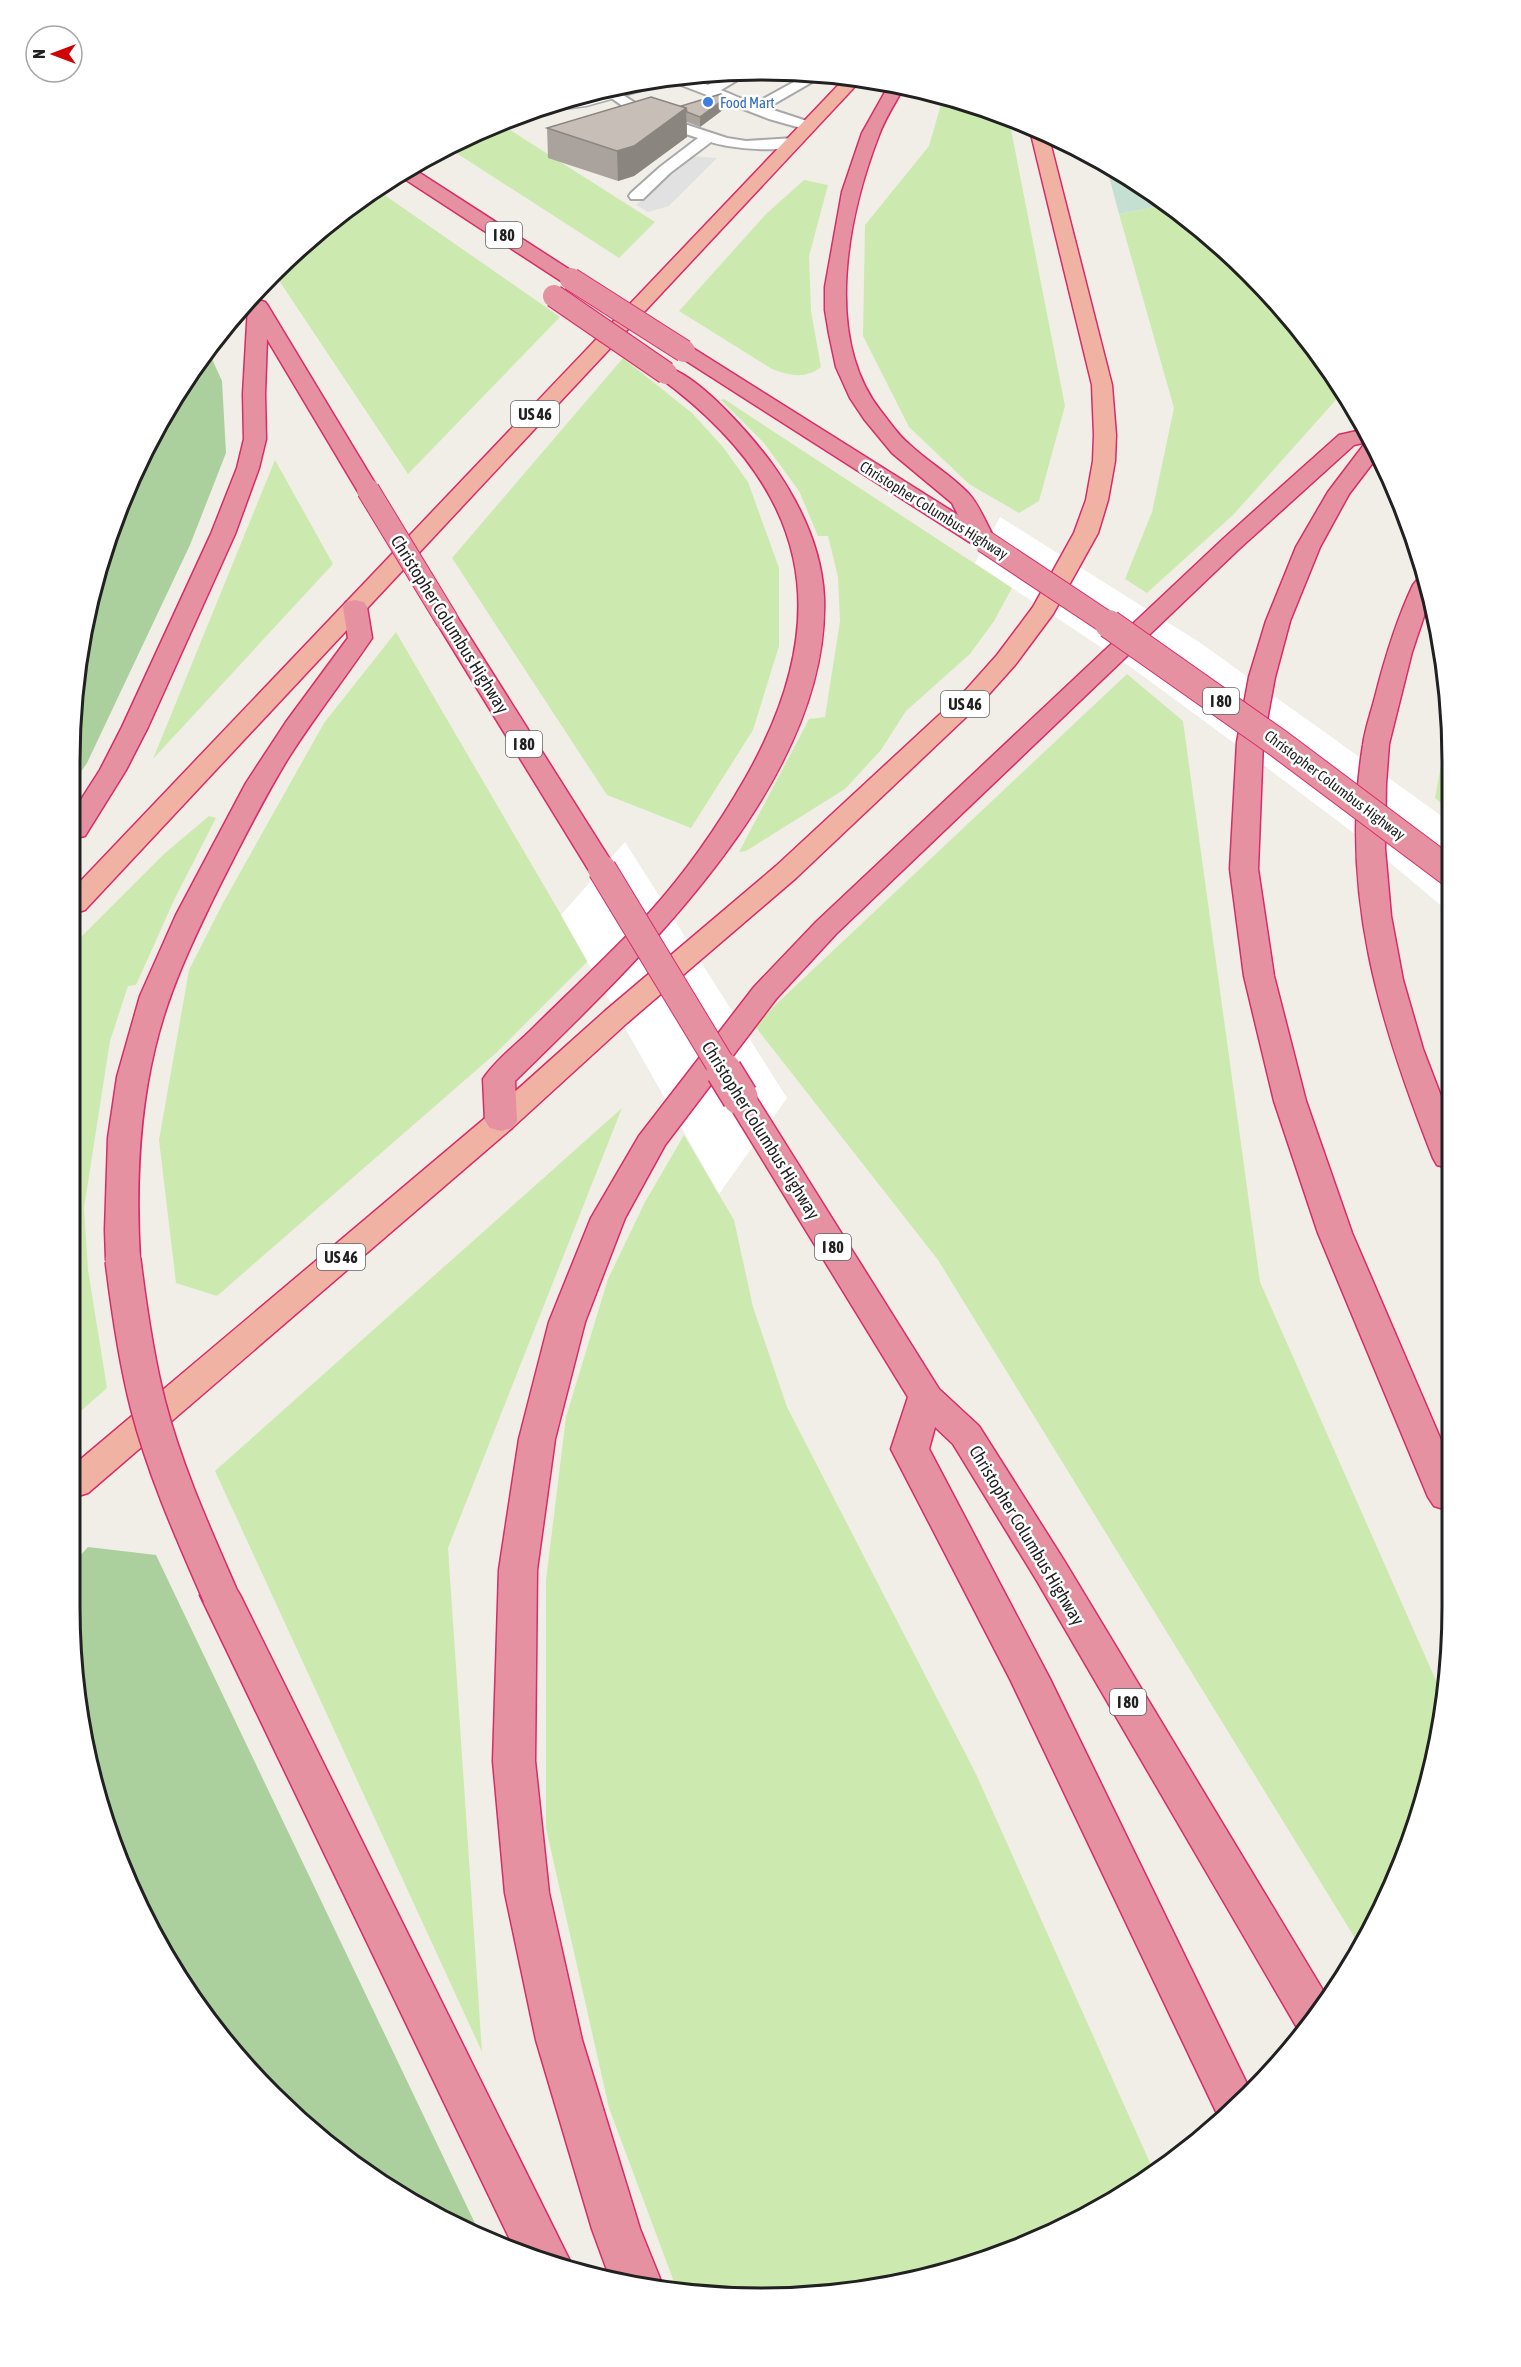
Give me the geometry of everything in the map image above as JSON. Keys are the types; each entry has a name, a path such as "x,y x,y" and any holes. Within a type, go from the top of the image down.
{"highway":[{"name":"US 46","path":"80,899 847,85"},
{"path":"893,93 871,133 851,192 835,287 835,310 839,334 846,367 861,398 872,414 900,448 962,499 984,542"},
{"name":"US 46","path":"80,1480 501,1121 624,1010 786,872 936,734 1006,660 1044,609 1077,552 1096,500 1104,462 1104,410 1102,385 1079,285 1042,141"},
{"name":"Christopher Columbus Highway","path":"412,176 984,542 1148,650 1295,755 1442,866"},
{"path":"436,192 436,213 445,219"},
{"path":"501,1121 499,1080 670,907 731,822 760,774 781,733 800,685 806,657 812,596 804,551 792,516 766,473 729,424 704,401 666,373 536,284"},
{"name":"Christopher Columbus Highway","path":"256,302 447,620 926,1396 966,1435 1051,1572 1310,2009"},
{"path":"80,822 113,770 135,727 223,534 248,468 255,439 256,303"},
{"path":"634,2275 616,2229 559,2040 527,1893 514,1761 518,1570 537,1440 567,1322 608,1218 650,1143 765,993 826,928 1240,536 1347,440 1359,437"},
{"path":"1368,454 1339,492 1308,547 1278,621 1263,676 1250,742 1244,869 1259,976 1290,1101 1335,1233 1442,1485"},
{"path":"1420,594 1395,665 1375,748 1372,795 1372,868 1381,938 1396,1012 1442,1139"},
{"path":"355,607 360,638 261,780 198,900 162,978 147,1019 126,1121 119,1200 123,1260 132,1332 148,1406 179,1499 220,1595 540,2250"},
{"path":"926,1396 910,1449 1030,1679 1231,2099"}],"lane":[{"path":"711,89 727,81"},
{"path":"757,108 806,81"},
{"path":"695,83 778,119 808,126"},
{"path":"617,95 646,116 768,169"},
{"path":"623,123 646,116"},
{"path":"637,196 664,170 703,141 746,145 794,142"}],"green space":[{"path":"941,104 1011,127 1065,406 1039,501 1019,513 969,484 909,427 863,336 865,225 929,146"},
{"path":"507,128 655,222 619,258 455,152"},
{"path":"1109,176 1156,207 1119,214"},
{"path":"804,180 828,185 809,256 811,311 821,367 810,373 798,375 772,369 679,311 766,214"},
{"path":"383,194 560,317 408,474 278,280 311,248"},
{"path":"1156,207 1210,248 1273,311 1301,346 1337,399 1233,515 1147,593 1125,579 1152,512 1174,408 1119,214"},
{"path":"211,358 222,381 226,453 190,545 87,763 80,773 81,716 85,672 103,584 131,500 150,459 194,382"},
{"path":"623,358 692,413 723,447 748,482 779,568 779,646 753,730 691,828 607,795 452,558"},
{"path":"724,399 1012,588 994,621 970,654 906,711 881,750 845,789 746,851 739,852 809,719 825,717 840,621 838,577 828,536 818,536 799,491 764,443 721,400"},
{"path":"275,460 333,564 153,759"},
{"path":"396,632 588,961 496,1053 217,1296 176,1283 159,1140 189,970 223,903 324,723"},
{"path":"1127,674 1183,721 1260,1282 1437,1683 1428,1739 1405,1825 1390,1867 1355,1938 938,1260 754,1025"},
{"path":"1442,760 1442,804 1435,798"},
{"path":"209,816 216,818 175,898 136,985 128,986 110,1041 84,1208 88,1270 107,1388 80,1412 80,938 164,854"},
{"path":"622,1108 448,1548 482,2052 215,1471"},
{"path":"684,1135 734,1220 753,1307 787,1407 976,1774 1151,2165 1062,2217 1021,2236 937,2264 849,2282 805,2286 760,2288 674,2282 609,2108 546,1828 546,1580 566,1417 608,1279 645,1202"},
{"path":"88,1547 156,1555 476,2225 382,2173 311,2119 248,2056 194,1985 171,1947 131,1867 103,1783 85,1695 81,1651 80,1556"}],"shaded area":[{"path":"688,156 717,158 669,206 648,212 636,205"}],"pier":[{"path":"1000,517 1199,642 1442,816 1442,906 1363,840 1230,740 1132,668 975,563"},
{"path":"625,842 787,1098 719,1194 561,915"}],"building":[{"path":"721,94 724,99 700,117 687,112 686,108 681,106"},
{"path":"651,97 686,108 634,146 617,151 547,128"}],"place":[{"name":"Food Mart","path":"708,102"}]}
